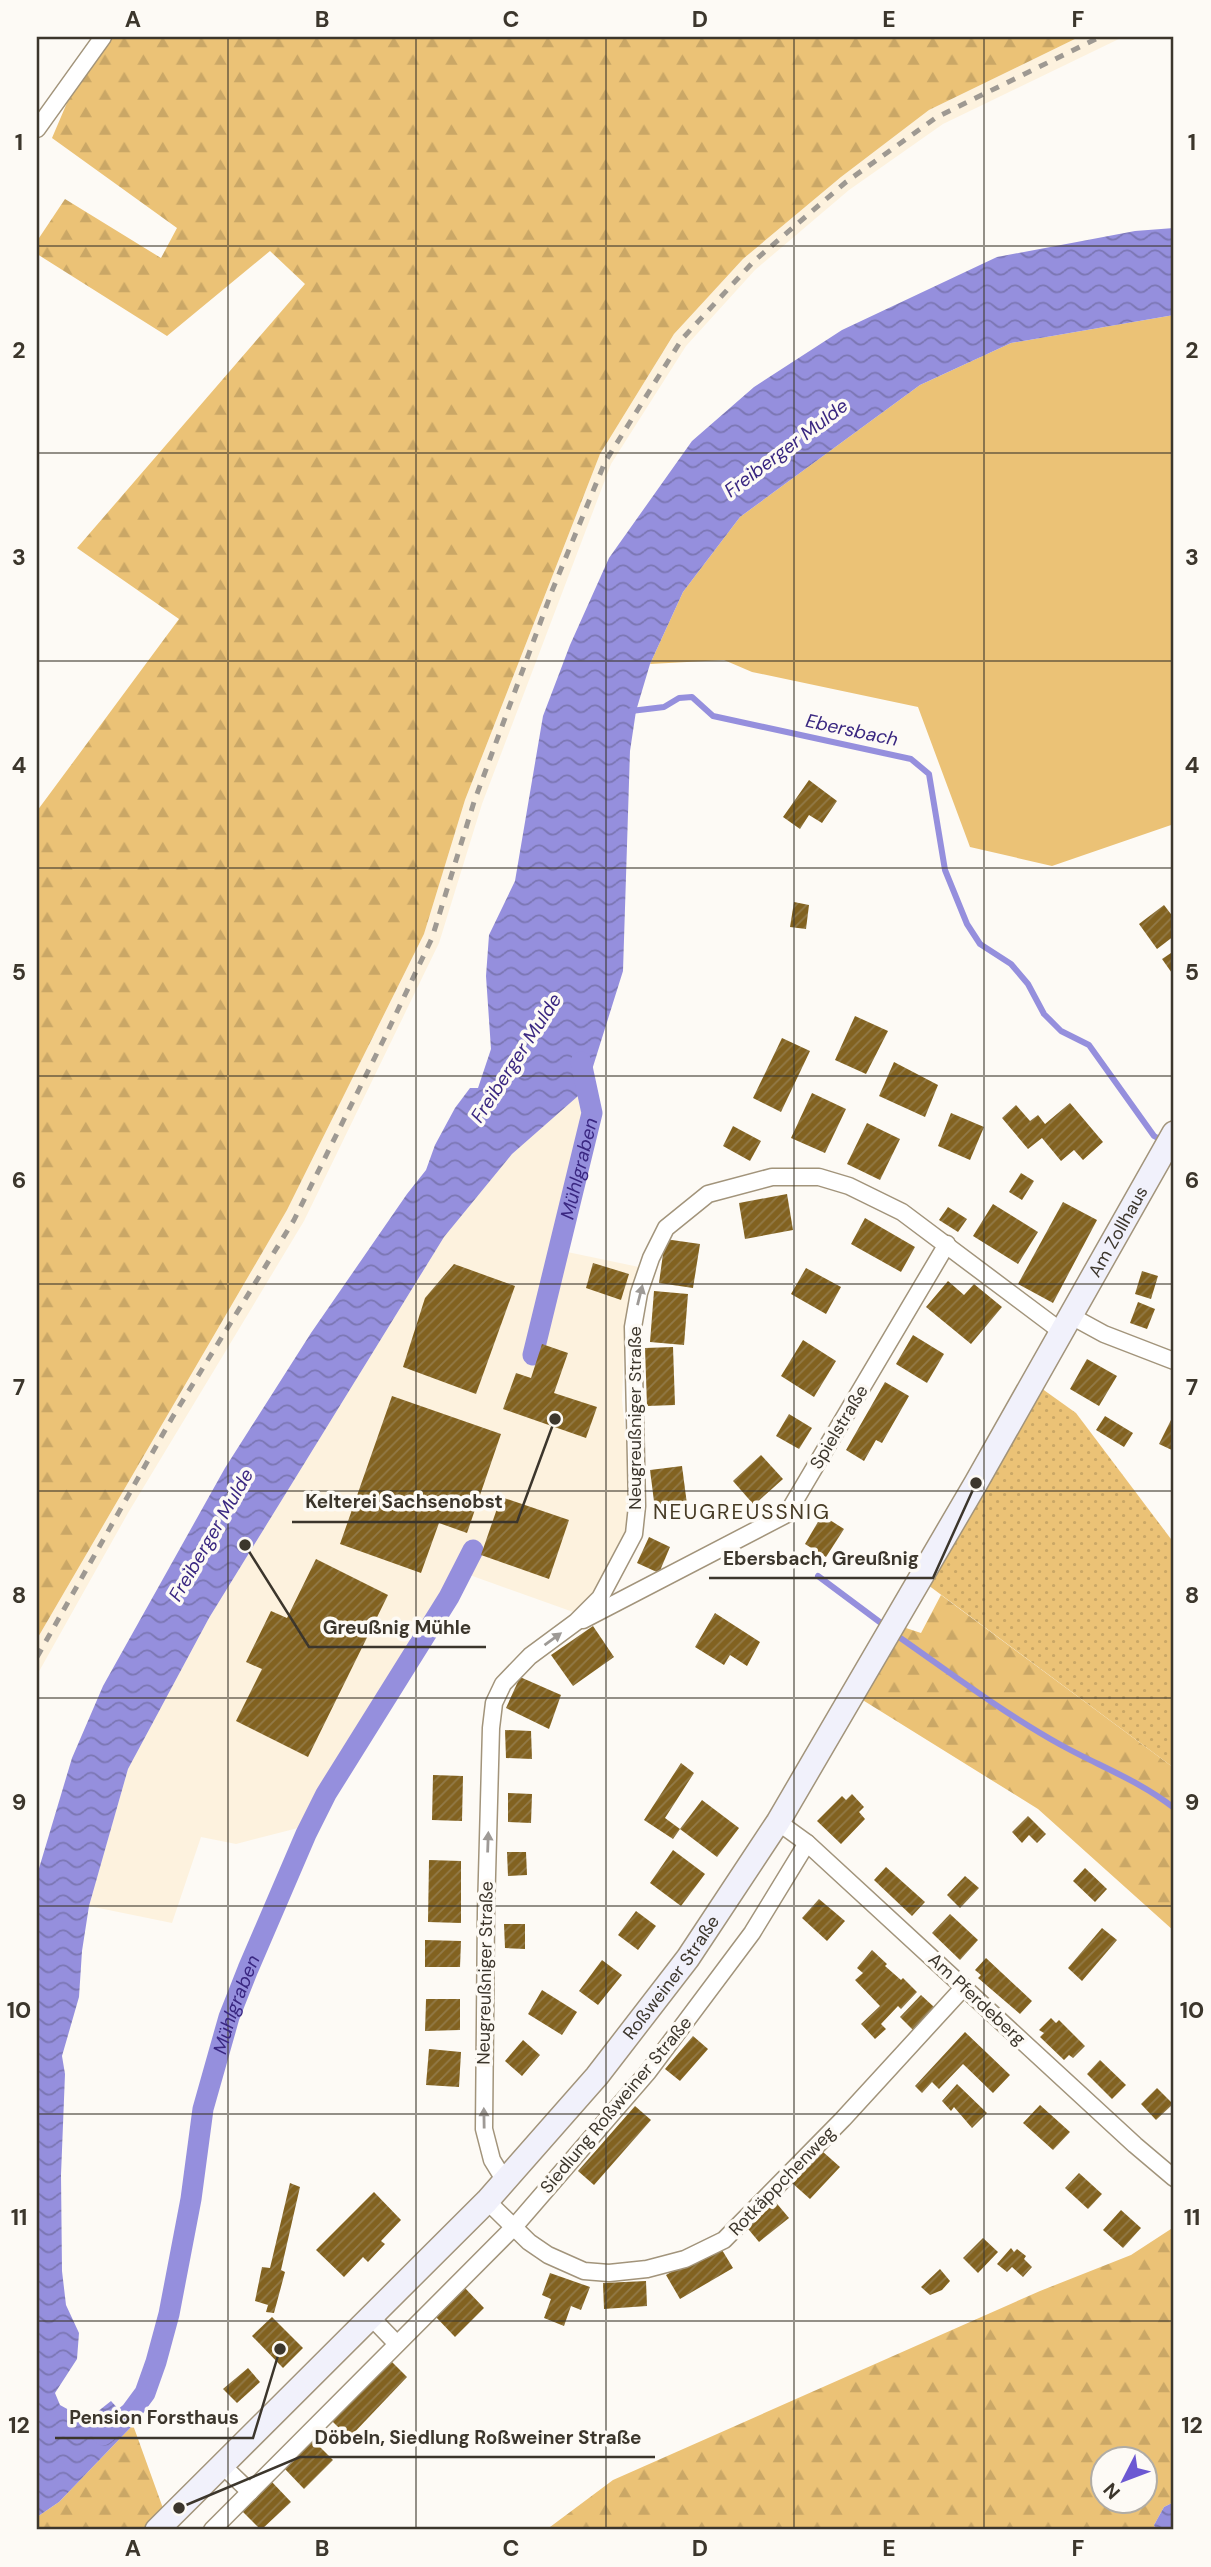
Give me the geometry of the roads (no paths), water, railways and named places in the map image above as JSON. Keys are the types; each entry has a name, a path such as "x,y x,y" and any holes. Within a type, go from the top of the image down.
{"main road":[{"name":"Am Zollhaus","path":"1066,1324 1169,1143"},
{"name":"Roßweiner Straße","path":"157,2530 487,2202 597,2076 688,1958 778,1822 1066,1324"}],"street":[{"path":"37,130 103,37"},
{"name":"Neugreußniger Straße","path":"505,2181 492,2160 484,2129 486,1912 494,1703 503,1684 530,1656 576,1622 600,1598 634,1534 638,1506 633,1327 651,1258 666,1228 708,1194 772,1177 819,1177 849,1186 902,1212 1066,1324 1104,1334 1174,1361"},
{"name":"Spielstraße","path":"576,1622 603,1611 787,1514 947,1244"},
{"name":"Am Pferdeberg","path":"778,1822 807,1843 1174,2178"},
{"name":"Siedlung Roßweiner Straße","path":"212,2530 514,2227 648,2072 752,1933 807,1843"},
{"name":"Rotkäppchenweg","path":"487,2202 529,2242 548,2255 584,2271 610,2273 647,2269 685,2259 724,2240 843,2119 964,1987"},
{"path":"371,2317 397,2344"},
{"path":"222,2465 250,2492"}],"water":[{"name":"Freiberger Mulde","path":"1174,228 1174,315 1011,343 920,385 740,517 683,592 650,664 636,711 630,751 623,971 586,1089 512,1154 444,1237 209,1618 128,1769 89,1906 79,1997 62,2056 65,2074 61,2175 62,2271 66,2305 79,2333 77,2359 55,2393 60,2405 87,2420 111,2401 133,2425 59,2502 37,2517 37,1875 72,1758 103,1686 225,1468 311,1333 426,1170 435,1145 455,1108 470,1088 478,1088 491,1049 486,976 489,935 515,881 543,716 570,645 609,558 692,441 754,387 842,330 997,257 1135,231"},
{"path":"1174,2502 1174,2530 1156,2530 1154,2525 1164,2507"}],"waterway":[{"name":"Ebersbach","path":"631,711 664,707 679,698 692,697 713,716 911,759 929,774 945,870 967,924 980,944 1011,964 1028,984 1044,1014 1061,1031 1089,1045 1154,1136 1163,1141"},
{"name":"Mühlgraben","path":"533,1355 592,1113 581,1062"},
{"name":"Mühlgraben","path":"103,2435 131,2412 145,2393 156,2362 169,2314 191,2199 203,2109 229,2017 248,1969 326,1794 449,1597 473,1550"},
{"path":"818,1576 881,1623"},
{"path":"899,1637 1020,1720 1061,1745 1133,1782 1174,1808"}],"railway":[{"path":"37,1657 172,1418 294,1220 384,1039 432,938 474,802 552,591 605,462 682,339 754,261 846,182 937,117 1100,37"}],"place":[{"name":"Kelterei Sachsenobst","path":"555,1419"},
{"name":"Ebersbach, Greußnig","path":"976,1483"},
{"name":"Greußnig Mühle","path":"245,1545"},
{"name":"Pension Forsthaus","path":"280,2349"},
{"name":"Döbeln, Siedlung Roßweiner Straße","path":"179,2508"}],"district":[{"name":"NEUGREUSSNIG","path":"742,1512"}]}
